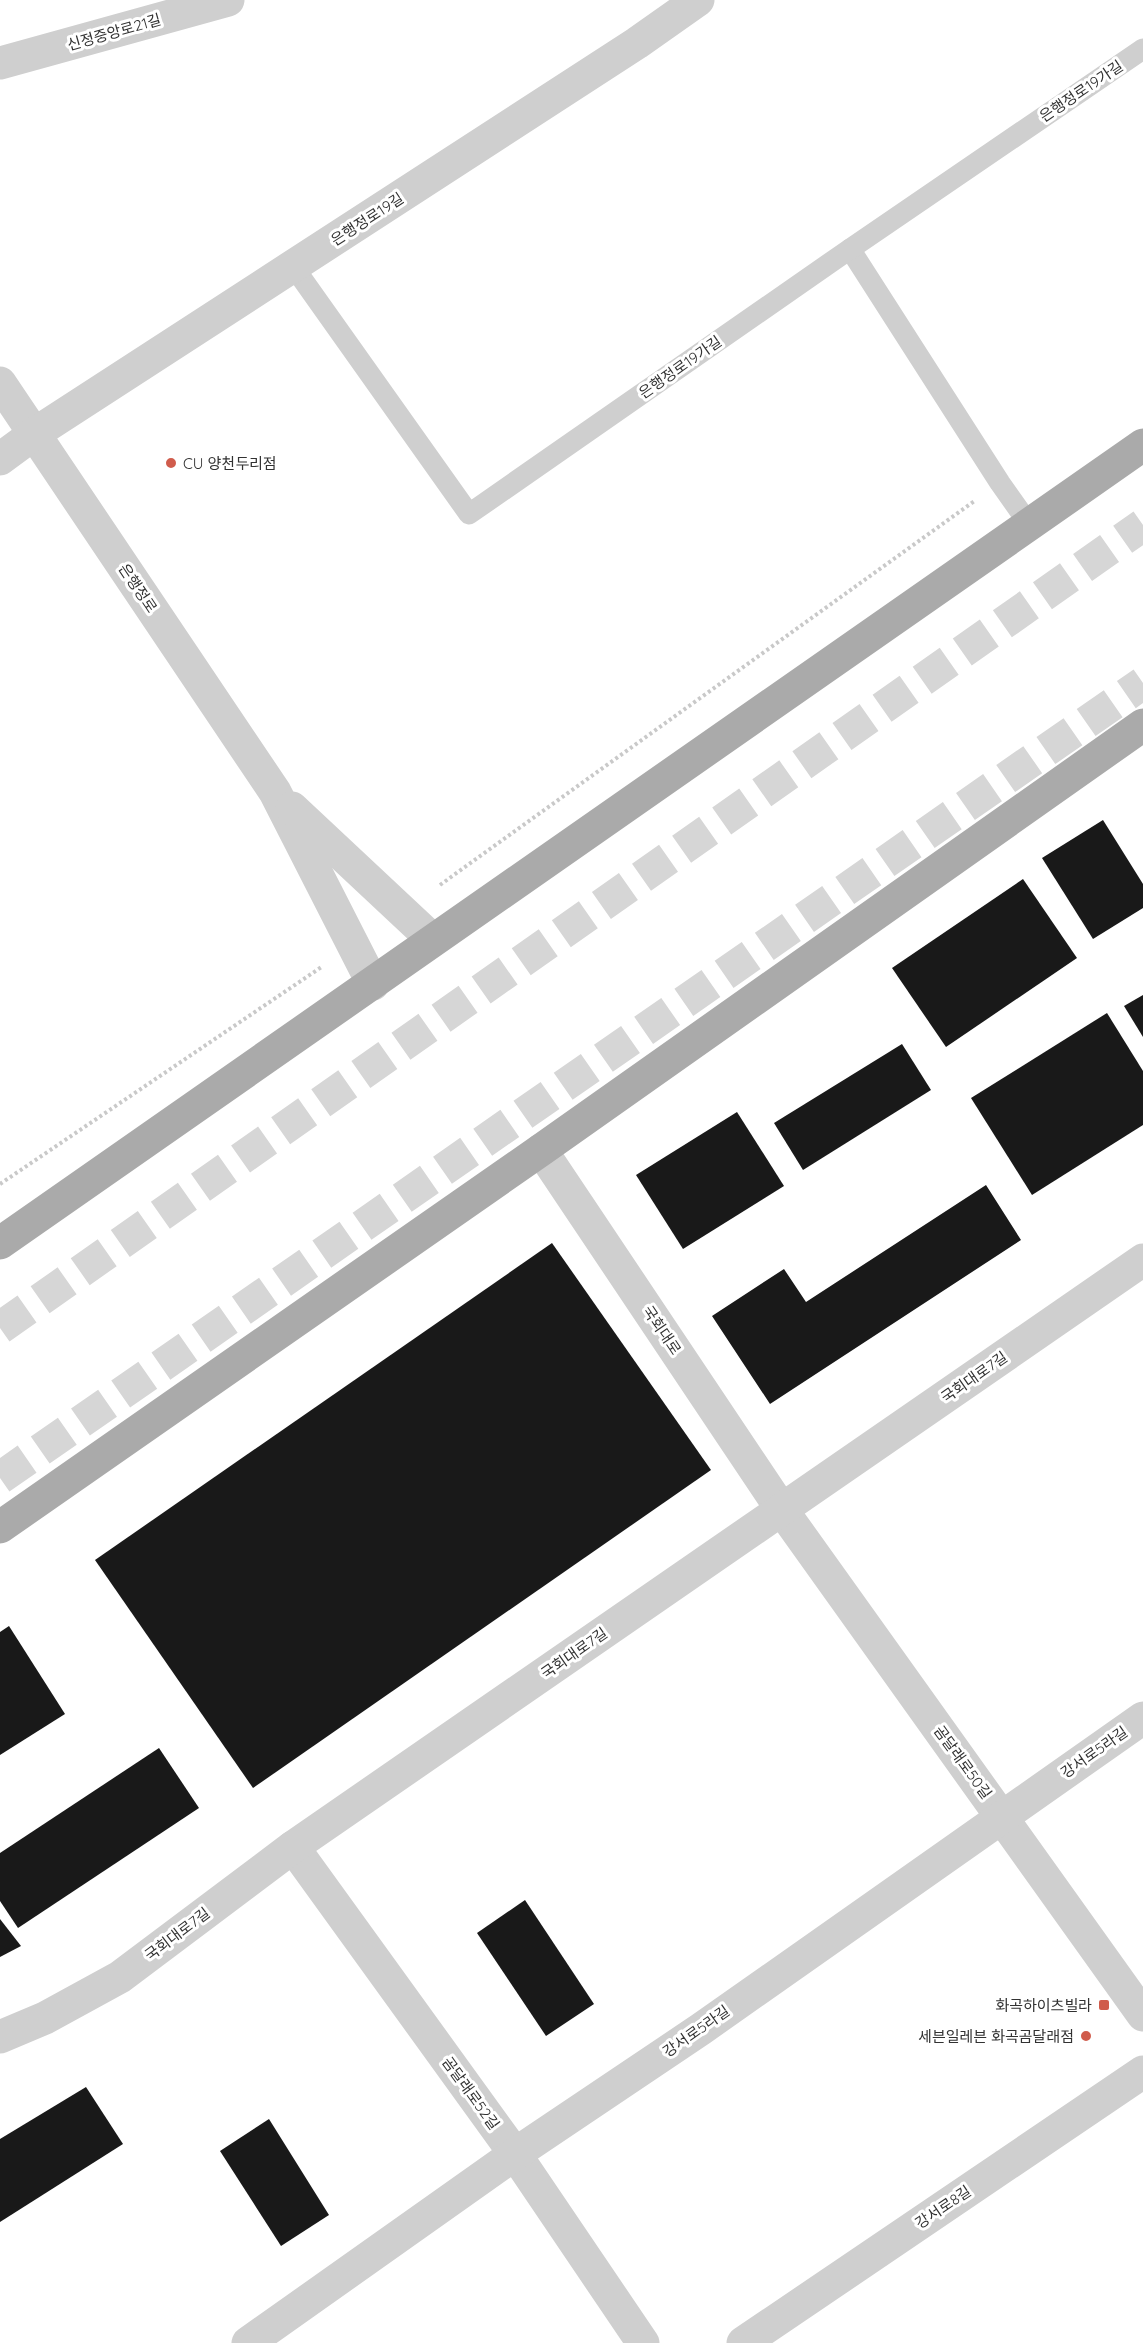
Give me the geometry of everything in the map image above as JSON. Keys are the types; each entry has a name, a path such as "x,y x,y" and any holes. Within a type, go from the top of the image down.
{"main road":[{"path":"0,1243 1143,445"},
{"path":"0,1527 541,1150 1143,724"}],"street":[{"name":"신정중앙로21길","path":"0,63 228,0"},
{"name":"은행정로19길","path":"0,459 34,434 637,43 698,0"},
{"name":"은행정로","path":"0,383 275,792 373,984"},
{"name":"은행정로","path":"275,792 433,940"},
{"name":"국회대로","path":"541,1150 782,1510"},
{"name":"국회대로7길","path":"0,2037 45,2018 120,1977 292,1847 1143,1260"},
{"name":"곰달래로50길","path":"782,1510 1143,2015"},
{"name":"강서로5라길","path":"248,2343 515,2154 710,2022 1143,1718"},
{"name":"곰달래로52길","path":"292,1847 515,2154 643,2343"},
{"name":"강서로8길","path":"743,2343 1143,2072"}],"lane":[{"name":"은행정로19가길","path":"293,266 469,514 1143,49"},
{"path":"850,249 1000,483 1029,524"}],"path":[{"path":"440,885 1000,483"},
{"path":"0,1184 331,961"}],"building":[{"path":"1103,820 1143,884 1143,908 1093,939 1042,858"},
{"path":"1023,879 1077,958 946,1047 892,968"},
{"path":"1143,995 1143,1037 1124,1006"},
{"path":"1107,1013 1143,1071 1143,1125 1032,1195 971,1098"},
{"path":"902,1044 931,1090 803,1170 774,1123"},
{"path":"737,1112 784,1186 683,1249 636,1175"},
{"path":"986,1185 1021,1240 770,1404 712,1316 784,1269 806,1302"},
{"path":"552,1243 711,1470 253,1788 95,1560"},
{"path":"9,1626 65,1714 0,1755 0,1632"},
{"path":"159,1748 199,1808 18,1928 0,1901 0,1853"},
{"path":"525,1900 594,2004 546,2036 477,1933"},
{"path":"0,1919 21,1946 0,1957"},
{"path":"86,2087 123,2144 0,2222 0,2139"},
{"path":"269,2119 329,2215 281,2246 220,2151"}],"tunnel":[{"path":"0,1328 1143,525"},
{"path":"0,1478 1143,683"}],"place":[{"name":"CU 양천두리점","path":"171,463"},
{"name":"화곡하이츠빌라","path":"1104,2005"},
{"name":"세븐일레븐 화곡곰달래점","path":"1086,2036"}]}
